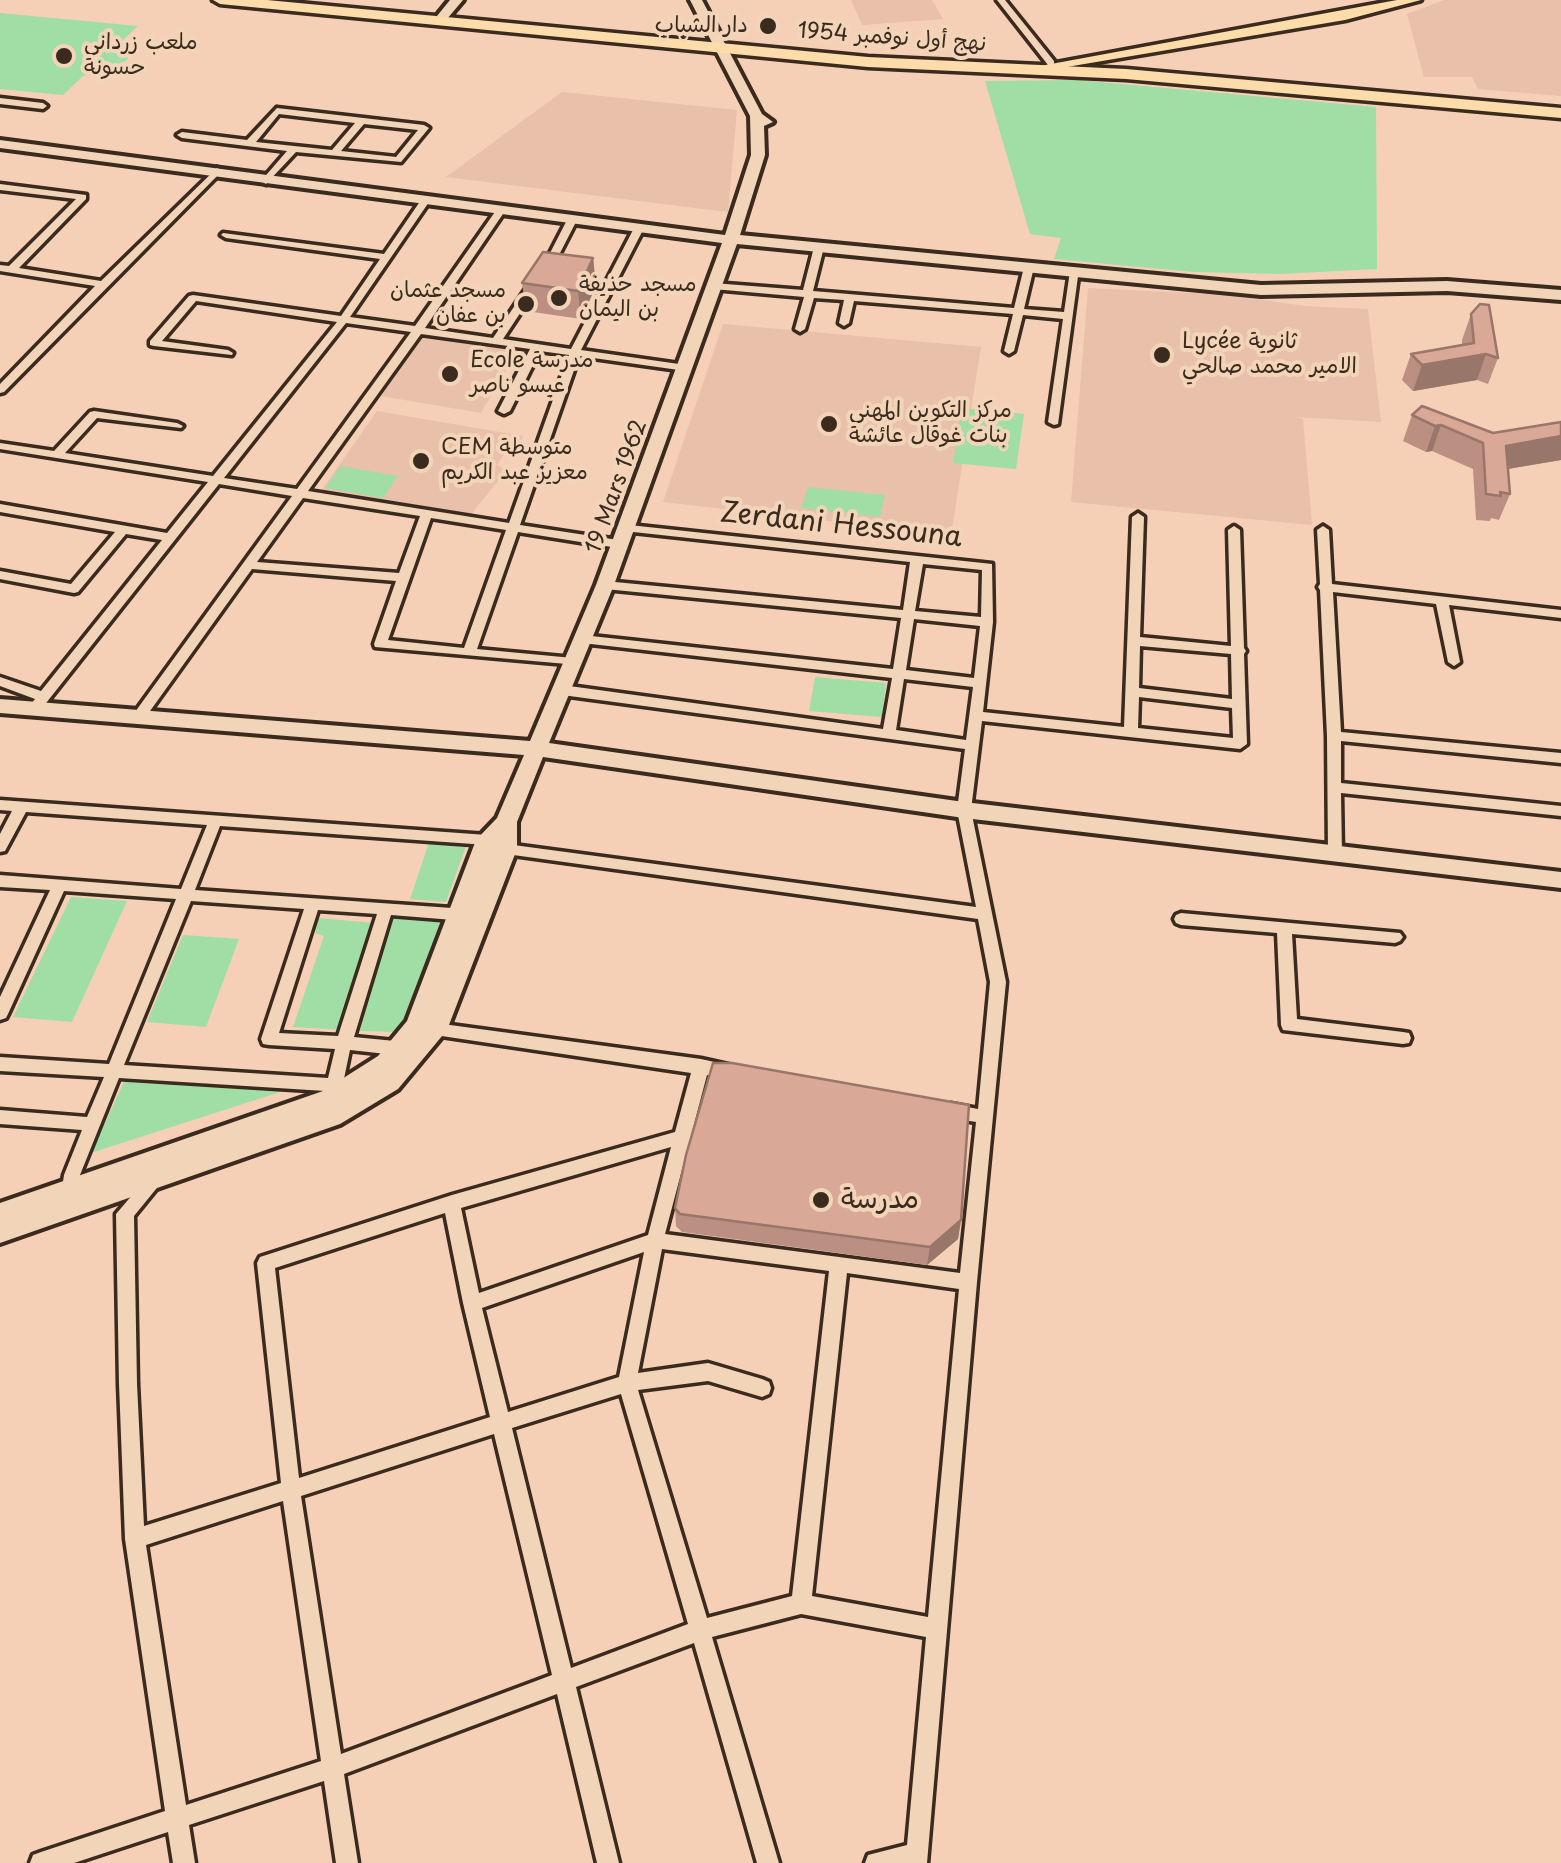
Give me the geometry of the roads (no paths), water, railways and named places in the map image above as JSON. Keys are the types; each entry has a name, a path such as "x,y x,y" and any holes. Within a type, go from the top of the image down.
{"highway":[{"name":"نهج أول نوفمبر 1954","path":"220,0 443,16 543,28"},
{"name":"نهج أول نوفمبر 1954","path":"288,0 718,44 898,57 1146,64 1561,104"},
{"name":"نهج أول نوفمبر 1954","path":"718,44 892,64 1031,69 1146,64 1561,112"}],"main road":[{"path":"1146,64 1414,0"},
{"path":"1031,69 1051,63"}],"street":[{"path":"443,16 457,0"},
{"name":"19 Mars 1962","path":"497,845 605,584 731,240 752,214 770,159 766,122 757,116 699,0"},
{"path":"1001,0 1051,63"},
{"path":"0,101 43,106"},
{"path":"182,135 249,144 334,154 398,160 424,128 277,111 249,144"},
{"path":"334,154 361,120"},
{"path":"0,144 731,240 1260,290 1447,286 1561,294"},
{"path":"266,181 294,149"},
{"path":"0,390 217,171"},
{"path":"0,187 83,196 5,269"},
{"path":"38,702 344,319 424,202"},
{"path":"140,715 252,564 500,211"},
{"path":"497,340 555,254 572,220"},
{"path":"470,652 576,350 638,230"},
{"path":"226,235 386,257"},
{"path":"800,329 819,247"},
{"path":"1009,351 1029,267"},
{"path":"5,269 103,284"},
{"path":"1054,422 1075,271"},
{"path":"713,286 1069,316"},
{"path":"228,353 154,342 194,298 686,368"},
{"path":"844,323 850,298"},
{"path":"869,316 873,300"},
{"path":"504,412 537,346"},
{"path":"57,456 94,414 177,426"},
{"name":"Zerdani Hessouna","path":"0,446 515,528 988,566 987,622 964,810 998,982 935,1628 917,1858"},
{"path":"0,508 172,538"},
{"path":"426,514 380,644 574,662"},
{"path":"1131,732 1138,517"},
{"path":"0,574 74,589 123,530"},
{"path":"975,716 1240,744 1234,530"},
{"path":"1323,530 1334,736 1335,856"},
{"path":"889,734 917,560"},
{"path":"252,564 402,578"},
{"path":"605,584 987,622"},
{"path":"1324,586 1561,614"},
{"path":"1442,601 1454,662"},
{"path":"582,639 980,684"},
{"path":"1135,641 1240,651"},
{"path":"0,682 38,702"},
{"path":"562,690 970,745"},
{"path":"1133,692 1240,704"},
{"path":"0,706 38,702 140,715 539,749 964,810 1561,880"},
{"path":"1334,736 1561,758"},
{"path":"1335,787 1561,811"},
{"path":"1,806 497,845 982,914"},
{"path":"0,847 22,806"},
{"path":"69,1198 94,1124 215,822"},
{"path":"0,1214 160,1175 332,1100 409,1050 426,1028 497,845"},
{"path":"0,881 470,916"},
{"path":"0,1014 58,886"},
{"path":"313,904 269,1038 409,1050"},
{"path":"332,1100 344,1042 386,909"},
{"path":"1181,919 1394,937"},
{"path":"1284,928 1289,1025 1403,1038"},
{"path":"426,1028 758,1076"},
{"path":"0,1064 116,1070 332,1100"},
{"path":"701,1066 655,1240 627,1383 768,1863"},
{"path":"0,1232 69,1198 332,1100"},
{"path":"928,1106 985,1117"},
{"path":"0,1118 94,1124"},
{"path":"348,1863 291,1490 266,1262 452,1202 682,1136"},
{"path":"160,1175 125,1214 124,1289 135,1539 184,1863"},
{"path":"452,1202 472,1304 566,1678 603,1862"},
{"path":"472,1304 655,1240 968,1282"},
{"path":"801,1604 840,1264"},
{"path":"135,1539 627,1383 708,1372 762,1388"},
{"path":"41,1863 66,1859 179,1817 331,1768 700,1630 801,1604 935,1628"},
{"path":"876,1863 917,1858"}],"place":[{"name":"دار الشباب","path":"768,26"},
{"name":"ملعب زرداني حسونة","path":"64,56"},
{"name":"مسجد حذيفة بن اليمان","path":"559,298"},
{"name":"مسجد عثمان بن عفان","path":"526,304"},
{"name":"Lycée ثانوية الامير محمد صالحي","path":"1162,355"},
{"name":"Ecole مدرسة عيسو ناصر","path":"450,374"},
{"name":"مركز التكوين المهني بنات غوقال عائشة","path":"829,424"},
{"name":"CEM متوسطة معزيز عبد الكريم","path":"421,461"},
{"name":"مدرسة","path":"821,1200"}]}
